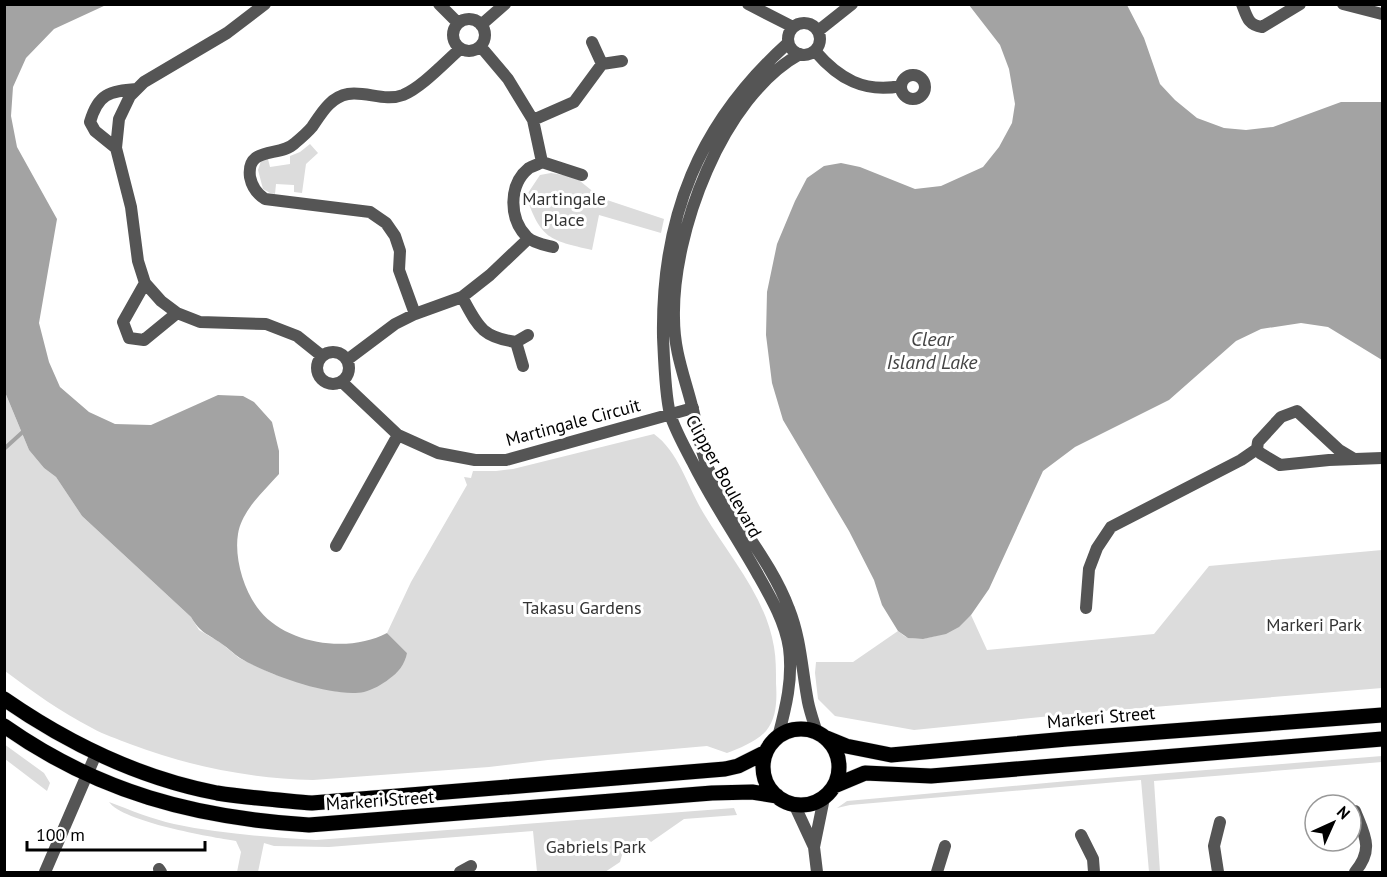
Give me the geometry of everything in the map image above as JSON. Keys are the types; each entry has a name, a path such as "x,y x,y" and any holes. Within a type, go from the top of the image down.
{"main road":[{"name":"Markeri Street","path":"4,699 44,726 96,754 134,769 216,792 272,800 312,802 725,769 738,766 766,752"},
{"name":"Markeri Street","path":"821,735 846,746 891,755 1383,715"},
{"name":"Markeri Street","path":"4,726 87,774 152,799 187,809 267,822 309,825 712,794 752,792 777,796"},
{"path":"797,729 821,735 832,745 839,765 834,786 824,798 810,804 794,804 777,796 769,787 764,776 763,764 766,752 778,737 787,731 797,729"},
{"path":"834,786 865,773 931,776 1383,739"}],"street":[{"path":"265,4 227,33 136,89 119,119 116,148 131,207 138,261 145,283 161,300 177,313 200,322 266,324 297,336 322,356"},
{"path":"439,4 459,23"},
{"path":"481,25 505,4"},
{"path":"748,4 793,27 806,23 818,31 820,43 815,51 805,55 791,48 788,37 793,27"},
{"path":"818,31 852,4"},
{"path":"1242,4 1249,22 1254,26 1262,27 1300,4"},
{"path":"1342,4 1383,14"},
{"path":"463,20 473,20 481,25 485,33 481,47 471,51 460,49 453,36 453,31 459,23 463,20"},
{"path":"592,42 602,64"},
{"name":"Clipper Boulevard","path":"778,737 788,701 790,682 789,648 785,630 771,596 700,477 670,414 664,355 663,302 670,242 676,216 704,148 717,125 749,81 788,43"},
{"path":"481,47 508,79 533,120 542,162"},
{"path":"415,314 399,270 400,251 395,236 386,223 370,212 265,199 256,193 250,179 250,167 257,157 268,152 282,152 292,147 335,99 348,94 390,98 403,94 416,87 460,49"},
{"path":"815,51 826,63 851,81 875,88 901,86"},
{"name":"Clipper Boulevard","path":"800,54 786,62 770,76 741,112 712,159 688,218 682,243 674,324 679,366 693,408 699,443 708,468 773,576 790,610 802,656 808,703 821,735"},
{"path":"533,120 574,102 602,64 622,61"},
{"path":"116,148 95,131 90,122 93,110 100,99 116,90 136,89"},
{"path":"553,248 528,239 515,219 514,194 529,168 542,162 582,175"},
{"path":"347,360 395,324 462,297 490,275 528,239"},
{"path":"145,283 123,322 129,338 144,340 177,313"},
{"path":"462,297 480,327 489,336 516,342 528,335"},
{"path":"516,342 523,366"},
{"path":"335,352 347,360 349,373 342,382 328,384 320,378 317,367 322,356 335,352"},
{"name":"Martingale Circuit","path":"342,382 398,435 438,453 475,460 506,460 693,408"},
{"path":"1354,459 1339,450 1296,411 1281,417 1258,442 1257,449 1280,465 1383,458"},
{"path":"336,546 398,435"},
{"path":"1086,608 1089,569 1097,548 1111,527 1257,449"},
{"path":"45,873 96,754"},
{"path":"816,873 814,847 824,798"},
{"path":"794,804 814,847"},
{"path":"1218,873 1214,846 1220,822"},
{"path":"1355,873 1362,864 1367,850 1363,831"},
{"path":"1081,835 1093,859 1094,873"},
{"path":"937,873 945,846"}],"green space":[{"path":"310,144 318,153 306,164 302,193 294,192 294,185 276,184 275,194 263,189 258,170 261,161 268,159 270,167 290,164 290,156"},
{"name":"Martingale Place","path":"551,173 575,177 601,198 664,219 661,233 599,215 592,250 556,240 542,229 526,196 540,175"},
{"name":"Takasu Gardens","path":"4,390 29,450 44,468 56,477 82,516 191,617 199,630 221,643 239,658 273,674 339,692 407,653 387,633 411,582 467,485 464,477 471,478 473,471 513,469 654,434 677,460 698,504 755,594 763,611 770,629 775,656 776,702 770,726 758,738 727,753 707,746 489,767 313,780 266,777 220,770 175,759 101,733 58,708 5,671"},
{"name":"Markeri Park","path":"1382,550 1382,688 1081,713 914,730 835,716 818,699 816,662 853,662 898,631 908,638 926,638 959,625 971,615 987,650 1154,634 1209,566"},
{"path":"4,744 44,773 50,783 47,791 5,759"},
{"path":"1382,756 1382,762 1154,781 1160,872 1149,872 1141,780 837,808 847,801"},
{"name":"Gabriels Park","path":"109,802 174,824 245,835 316,840 734,808 737,815 684,819 651,842 647,838 637,838 637,849 622,855 620,862 605,872 537,872 533,831 329,847 274,846 264,843 258,872 237,872 241,852 236,841 149,822 117,809"}],"water":[{"path":"4,5 106,5 54,29 26,58 13,87 11,116 17,147 57,219 39,323 49,362 60,387 89,412 115,424 151,425 218,395 243,396 254,402 272,422 279,451 279,474 254,501 240,525 237,543 239,564 245,585 254,603 272,623 286,632 303,638 338,644 355,643 387,633 407,653 398,671 377,687 364,692 335,692 283,678 240,658 201,630 191,617 82,516 56,477 44,468 29,450 4,390"},
{"name":"Clear Island Lake","path":"969,5 1127,5 1144,38 1160,84 1197,118 1224,128 1246,130 1273,127 1341,102 1382,102 1382,360 1328,327 1301,323 1261,329 1236,341 1169,400 1075,447 1043,471 989,589 971,615 959,627 946,634 923,639 908,638 898,631 882,605 874,580 849,531 783,420 772,383 766,335 767,292 777,244 795,201 807,178 824,166 841,163 860,167 915,189 941,186 983,167 999,147 1012,123 1015,104 1009,69 1000,45"}],"waterway":[{"path":"4,449 26,429"}]}
